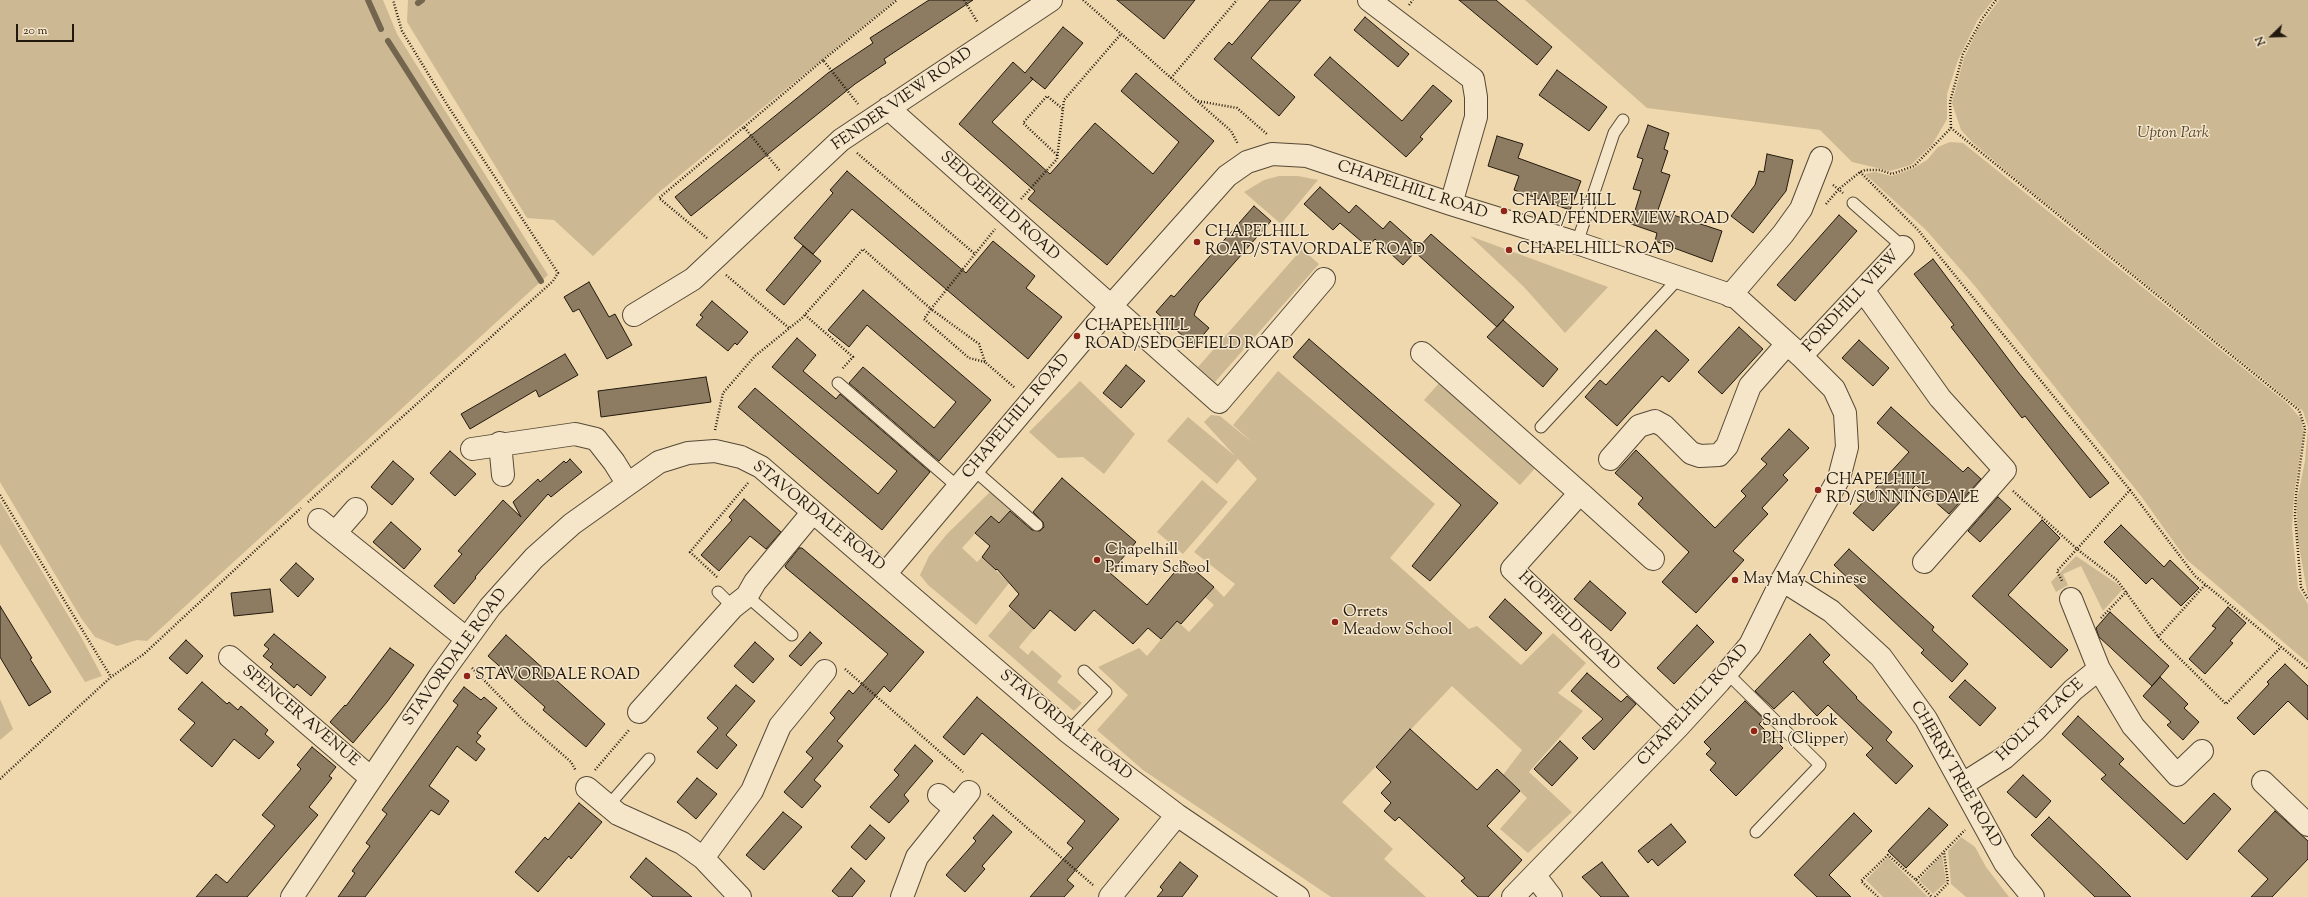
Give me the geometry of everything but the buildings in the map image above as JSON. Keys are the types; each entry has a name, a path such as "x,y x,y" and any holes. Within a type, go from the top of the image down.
{"street":[{"name":"FENDER VIEW ROAD","path":"634,315 693,279 841,140 1051,0"},
{"path":"1369,0 1473,79 1476,96 1476,117 1451,204"},
{"name":"SEDGEFIELD ROAD","path":"879,114 1007,214 1111,306"},
{"name":"CHAPELHILL ROAD","path":"886,573 1111,306 1227,176 1247,162 1272,154 1307,156 1451,204 1577,243 1742,301 1834,389 1845,413 1847,448 1840,478 1782,580 1750,645 1678,727 1513,897"},
{"path":"1730,296 1783,234 1823,174"},
{"name":"FORDHILL VIEW","path":"1610,459 1638,426 1655,421 1664,426 1691,453 1700,456 1719,455 1727,446 1750,386 1863,290 1903,247"},
{"path":"1111,306 1219,402 1324,279"},
{"path":"1863,290 1940,398 2004,470 1924,562"},
{"path":"1422,353 1653,559"},
{"path":"472,449 500,443 575,434 596,439 614,462 627,483"},
{"path":"500,443 503,475"},
{"name":"STAVORDALE ROAD","path":"292,897 371,778 462,646 490,607 534,558 572,524 627,483 659,462 688,453 711,451 741,457 761,467 886,573 1068,732 1176,814 1298,897"},
{"name":"HOPFIELD ROAD","path":"1580,493 1512,569 1678,727"},
{"path":"356,509 327,526 462,646"},
{"path":"639,712 740,601 813,512"},
{"name":"CHERRY TREE ROAD","path":"1782,580 1831,611 1881,657 1926,720 1963,784 2005,863 2033,897"},
{"name":"HOLLY PLACE","path":"2071,599 2099,669 2133,726 2177,775 2202,751"},
{"name":"SPENCER AVENUE","path":"230,657 371,778"},
{"name":"HOLLY PLACE","path":"1963,784 2004,758 2036,729 2073,690 2099,669"},
{"path":"703,858 752,791 780,726 825,671"},
{"path":"2262,782 2308,825"},
{"path":"586,786 608,806 636,824 682,843 703,858 740,897"},
{"path":"902,897 917,857 969,792"},
{"path":"938,795 955,809"},
{"path":"1110,897 1176,814"},
{"path":"1534,876 1551,897"}],"lane":[{"path":"1577,243 1614,133 1623,120"},
{"path":"1853,202 1903,247"},
{"path":"1540,428 1678,279"},
{"path":"838,383 958,487"},
{"path":"973,469 1037,525"},
{"path":"718,592 740,601 792,635"},
{"path":"1068,732 1106,692 1084,671"},
{"path":"1727,673 1820,765 1756,832"},
{"path":"608,806 649,759"}],"path":[{"path":"0,779 111,678 144,654 299,510 554,281 558,273 446,103 402,31 393,0"},
{"path":"789,328 719,253 706,236 659,198 823,60 897,0"},
{"path":"964,0 989,41"},
{"path":"1083,0 1231,131 1247,162"},
{"path":"1171,78 1237,0"},
{"path":"1996,0 1982,19 1963,54 1950,102 1951,128 1914,166 1892,174 1880,170 1865,170 1860,172 1918,230 2130,490 2180,558 2205,585 2308,669"},
{"path":"1031,401 985,362 969,358 924,319 1007,214 1057,159 1064,100 1121,34"},
{"path":"823,60 879,114"},
{"path":"1058,155 1023,123 1047,96 1064,109"},
{"path":"1198,101 1237,108 1269,136 1272,154"},
{"path":"744,127 791,186"},
{"path":"1951,128 2299,410 2305,428 2296,495 2295,516 2301,587 2308,599"},
{"path":"841,140 975,254"},
{"path":"711,451 723,393 755,356 805,315 863,249 931,309 980,344 985,362"},
{"path":"805,315 853,357 834,378 838,383"},
{"path":"718,592 717,576 690,552 761,467"},
{"path":"1998,478 2077,549 2117,580 2127,591 2158,637 2226,704 2281,647"},
{"path":"2071,599 2057,570 2130,490"},
{"path":"0,495 111,678"},
{"path":"2158,637 2205,585"},
{"path":"2085,634 2127,591"},
{"path":"462,646 522,719 571,762 586,786 634,723 639,712"},
{"path":"1916,880 1944,851 1981,817"},
{"path":"1878,897 1862,881 1888,855 1933,897 1948,883 1944,851"}],"green space":[{"path":"0,0 383,0 397,34 548,275 147,641 137,640 117,646 95,637 81,618 0,482"},
{"path":"408,0 895,0 658,193 593,256 554,220 527,218 407,22"},
{"path":"1525,0 1993,0 1977,21 1958,60 1947,94 1947,119 1932,145 1911,165 1890,171 1852,162 1820,130 1647,108"},
{"name":"Upton Park","path":"1999,0 2308,0 2308,427 2303,411 2016,179 1972,142 1961,130 1952,103 1964,58 1978,29"},
{"path":"1950,142 1963,143 2288,404 2302,420 2303,434 2294,496 2292,528 2298,588 2308,604 2308,663 2186,559 2141,496 1975,286 1926,230 1865,174 1875,172 1892,176 1912,169 1927,160 1938,147"},
{"path":"1279,176 1298,176 1318,180 1281,224 1244,192 1264,180"},
{"path":"1470,236 1608,287 1565,333 1524,287"},
{"path":"1302,249 1319,264 1215,382 1198,367"},
{"name":"Orrets Meadow School","path":"1278,371 1435,504 1390,558 1469,629 1477,626 1521,665 1553,633 1586,663 1558,693 1583,711 1529,772 1572,812 1528,853 1500,829 1527,798 1503,775 1522,750 1452,686 1342,802 1393,849 1384,859 1426,897 1331,897 1143,770 1097,730 1128,695 1098,667 1139,648 1147,656 1177,621 1189,632 1214,605 1205,597 1214,587 1224,597 1235,584 1194,552 1257,479 1238,459 1217,484 1167,441 1188,417 1235,456 1204,422 1211,415 1220,416 1253,443 1233,425"},
{"path":"1080,381 1135,434 1104,474 1083,457 1058,458 1029,432"},
{"path":"1441,381 1537,466 1520,485 1424,400"},
{"path":"2308,427 2308,597 2297,535 2297,500 2305,461"},
{"path":"1202,480 1228,502 1183,554 1157,532"},
{"path":"991,491 1012,510 999,523 991,516 962,548 977,562 982,557 1009,583 976,625 928,585 920,575 929,556 947,534"},
{"path":"0,501 81,637 102,676 85,682 0,544"},
{"path":"2076,556 2119,585 2122,590 2103,611 2081,566 2063,574 2068,585 2056,592 2051,582"},
{"path":"1011,609 1034,629 1019,647 1028,655 1032,650 1062,676 1057,682 1082,703 1074,711 988,636"},
{"path":"0,699 13,729 0,740"},
{"path":"1961,837 1975,847 1986,867 2009,897 1966,897 1951,884 1948,851"},
{"path":"1942,855 1946,882 1933,894 1919,880"},
{"path":"1888,857 1928,897 1883,897 1866,880"}],"waterway":[{"path":"368,0 381,29"},
{"path":"418,3 422,0"},
{"path":"388,41 541,281"}],"place":[{"name":"CHAPELHILL ROAD/FENDERVIEW ROAD","path":"1504,211"},
{"name":"CHAPELHILL ROAD/STAVORDALE ROAD","path":"1197,242"},
{"name":"CHAPELHILL ROAD","path":"1509,250"},
{"name":"CHAPELHILL ROAD/SEDGEFIELD ROAD","path":"1077,336"},
{"name":"CHAPELHILL RD/SUNNINGDALE","path":"1818,490"},
{"name":"Chapelhill Primary School","path":"1097,560"},
{"name":"May May Chinese","path":"1735,580"},
{"name":"Orrets Meadow School","path":"1335,622"},
{"name":"STAVORDALE ROAD","path":"467,676"},
{"name":"Sandbrook PH (Clipper)","path":"1754,731"}]}
